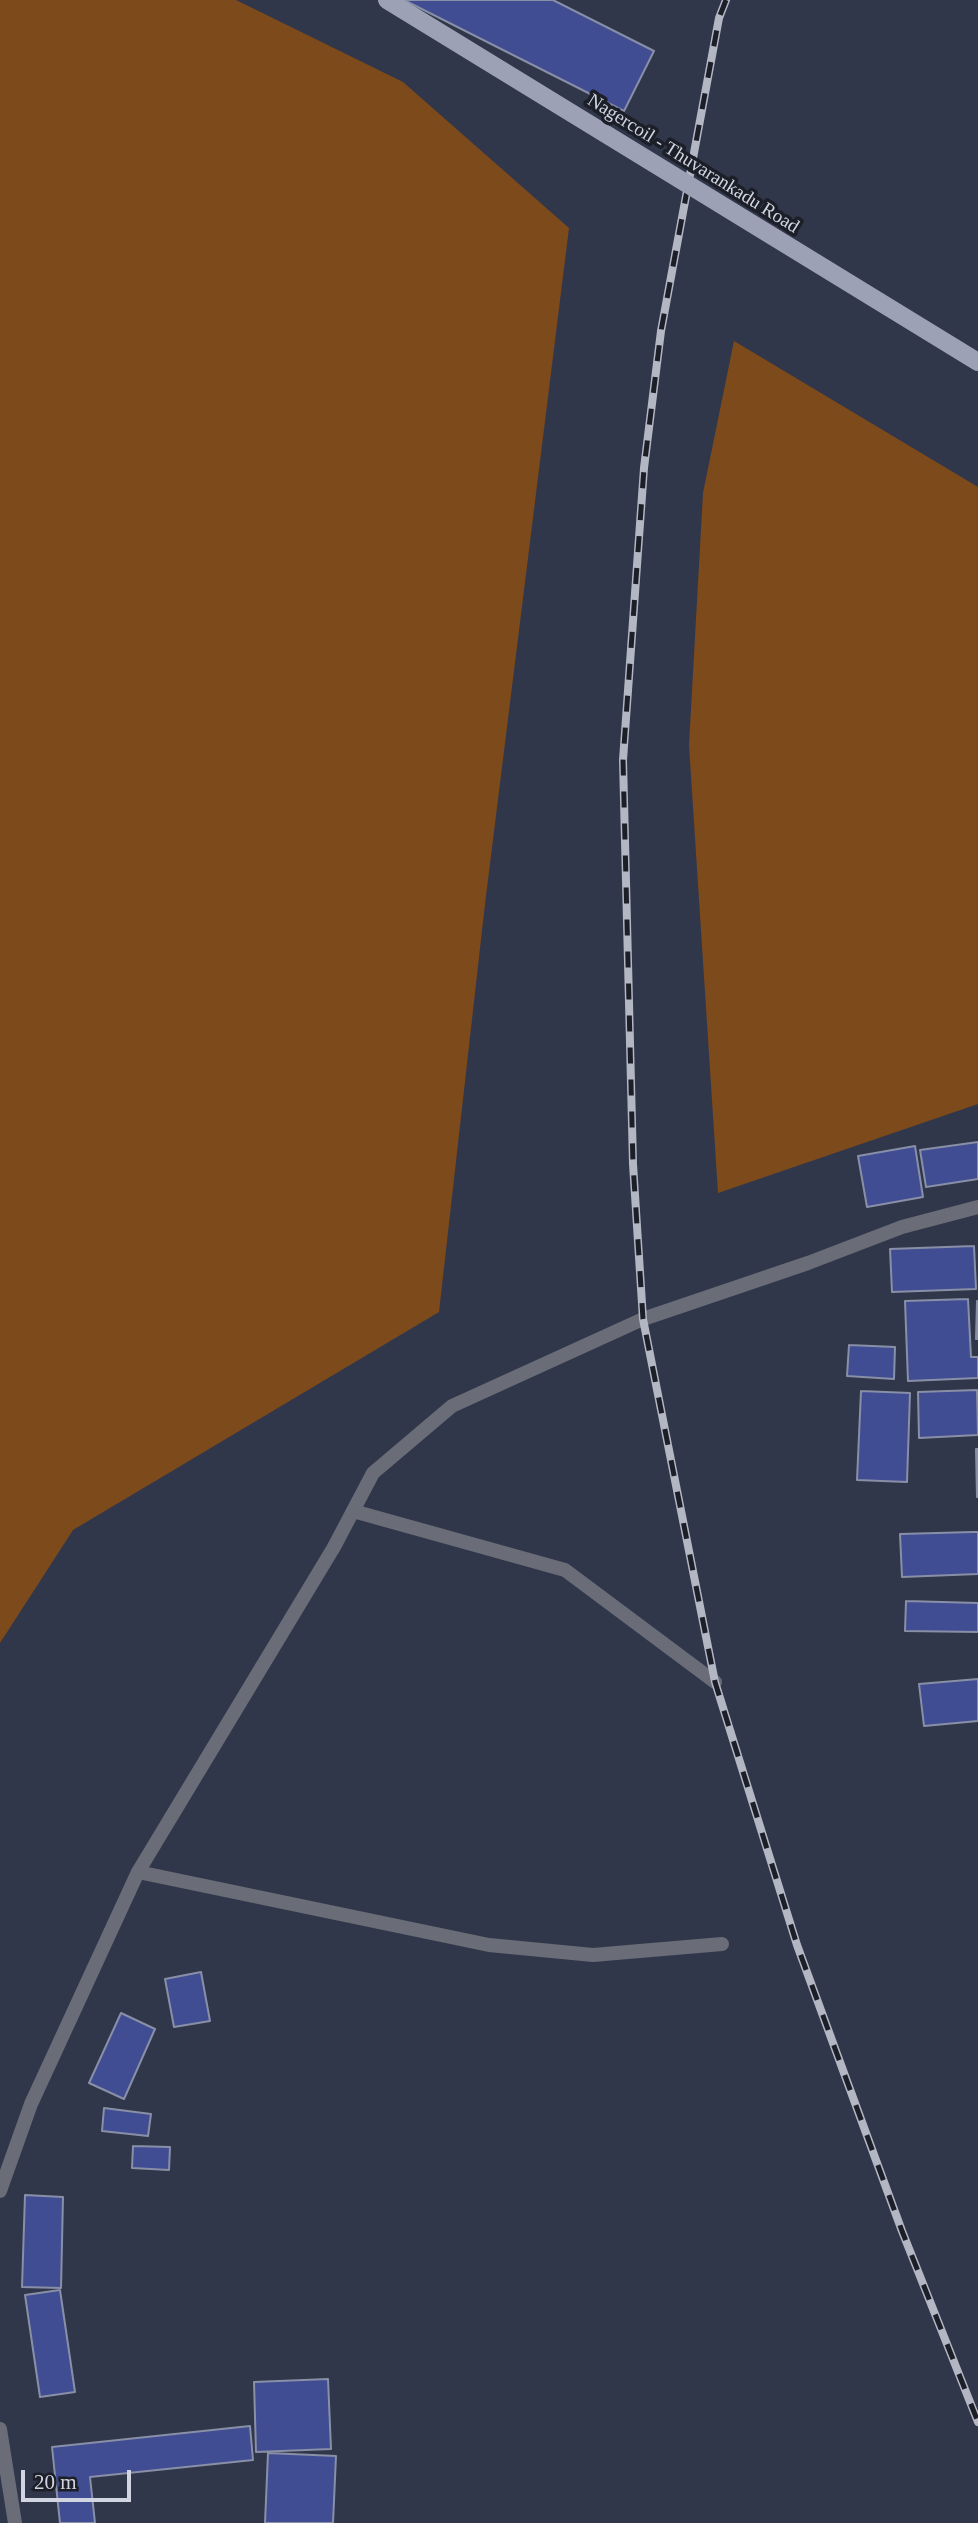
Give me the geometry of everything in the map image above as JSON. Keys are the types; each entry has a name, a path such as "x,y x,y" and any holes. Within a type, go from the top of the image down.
{"main road":[{"name":"Nagercoil - Thuvarankadu Road","path":"387,0 978,362"}],"street":[{"path":"0,2192 32,2104 138,1872 373,1473 452,1406 643,1319 808,1263 902,1227 978,1207"},
{"path":"353,1511 565,1570 715,1682"},
{"path":"138,1872 489,1945 593,1955 722,1944"},
{"path":"0,2429 15,2523"}],"shaded area":[{"path":"0,0 236,0 403,82 569,228 485,904 439,1312 73,1530 0,1643"},
{"path":"734,341 978,487 978,1104 718,1193 689,745 703,493"}],"building":[{"path":"404,0 553,0 654,51 624,111"},
{"path":"978,1142 978,1179 926,1187 920,1150"},
{"path":"915,1146 923,1197 867,1207 858,1156"},
{"path":"974,1246 976,1289 892,1292 890,1249"},
{"path":"968,1299 971,1357 978,1357 978,1378 908,1381 905,1301"},
{"path":"977,1301 978,1339 976,1339"},
{"path":"849,1345 895,1347 894,1379 847,1376"},
{"path":"977,1390 978,1435 919,1438 918,1392"},
{"path":"861,1391 910,1393 907,1482 857,1480"},
{"path":"978,1449 978,1497 977,1497"},
{"path":"978,1532 978,1574 902,1577 900,1534"},
{"path":"906,1601 978,1603 978,1632 905,1631"},
{"path":"978,1679 978,1721 924,1726 919,1684"},
{"path":"201,1972 210,2021 174,2027 165,1979"},
{"path":"121,2013 155,2029 124,2099 89,2083"},
{"path":"104,2108 151,2114 148,2136 102,2131"},
{"path":"133,2146 170,2147 169,2170 132,2168"},
{"path":"25,2195 63,2197 61,2288 22,2287"},
{"path":"60,2290 75,2392 40,2397 25,2295"},
{"path":"328,2379 331,2449 256,2452 254,2382"},
{"path":"250,2426 253,2460 90,2477 95,2523 60,2523 52,2447"},
{"path":"268,2453 336,2456 333,2523 265,2523"}],"railway":[{"path":"726,0 719,18 661,331 644,468 623,760 633,1164 643,1319 715,1682 797,1945 902,2231 978,2422"}]}
